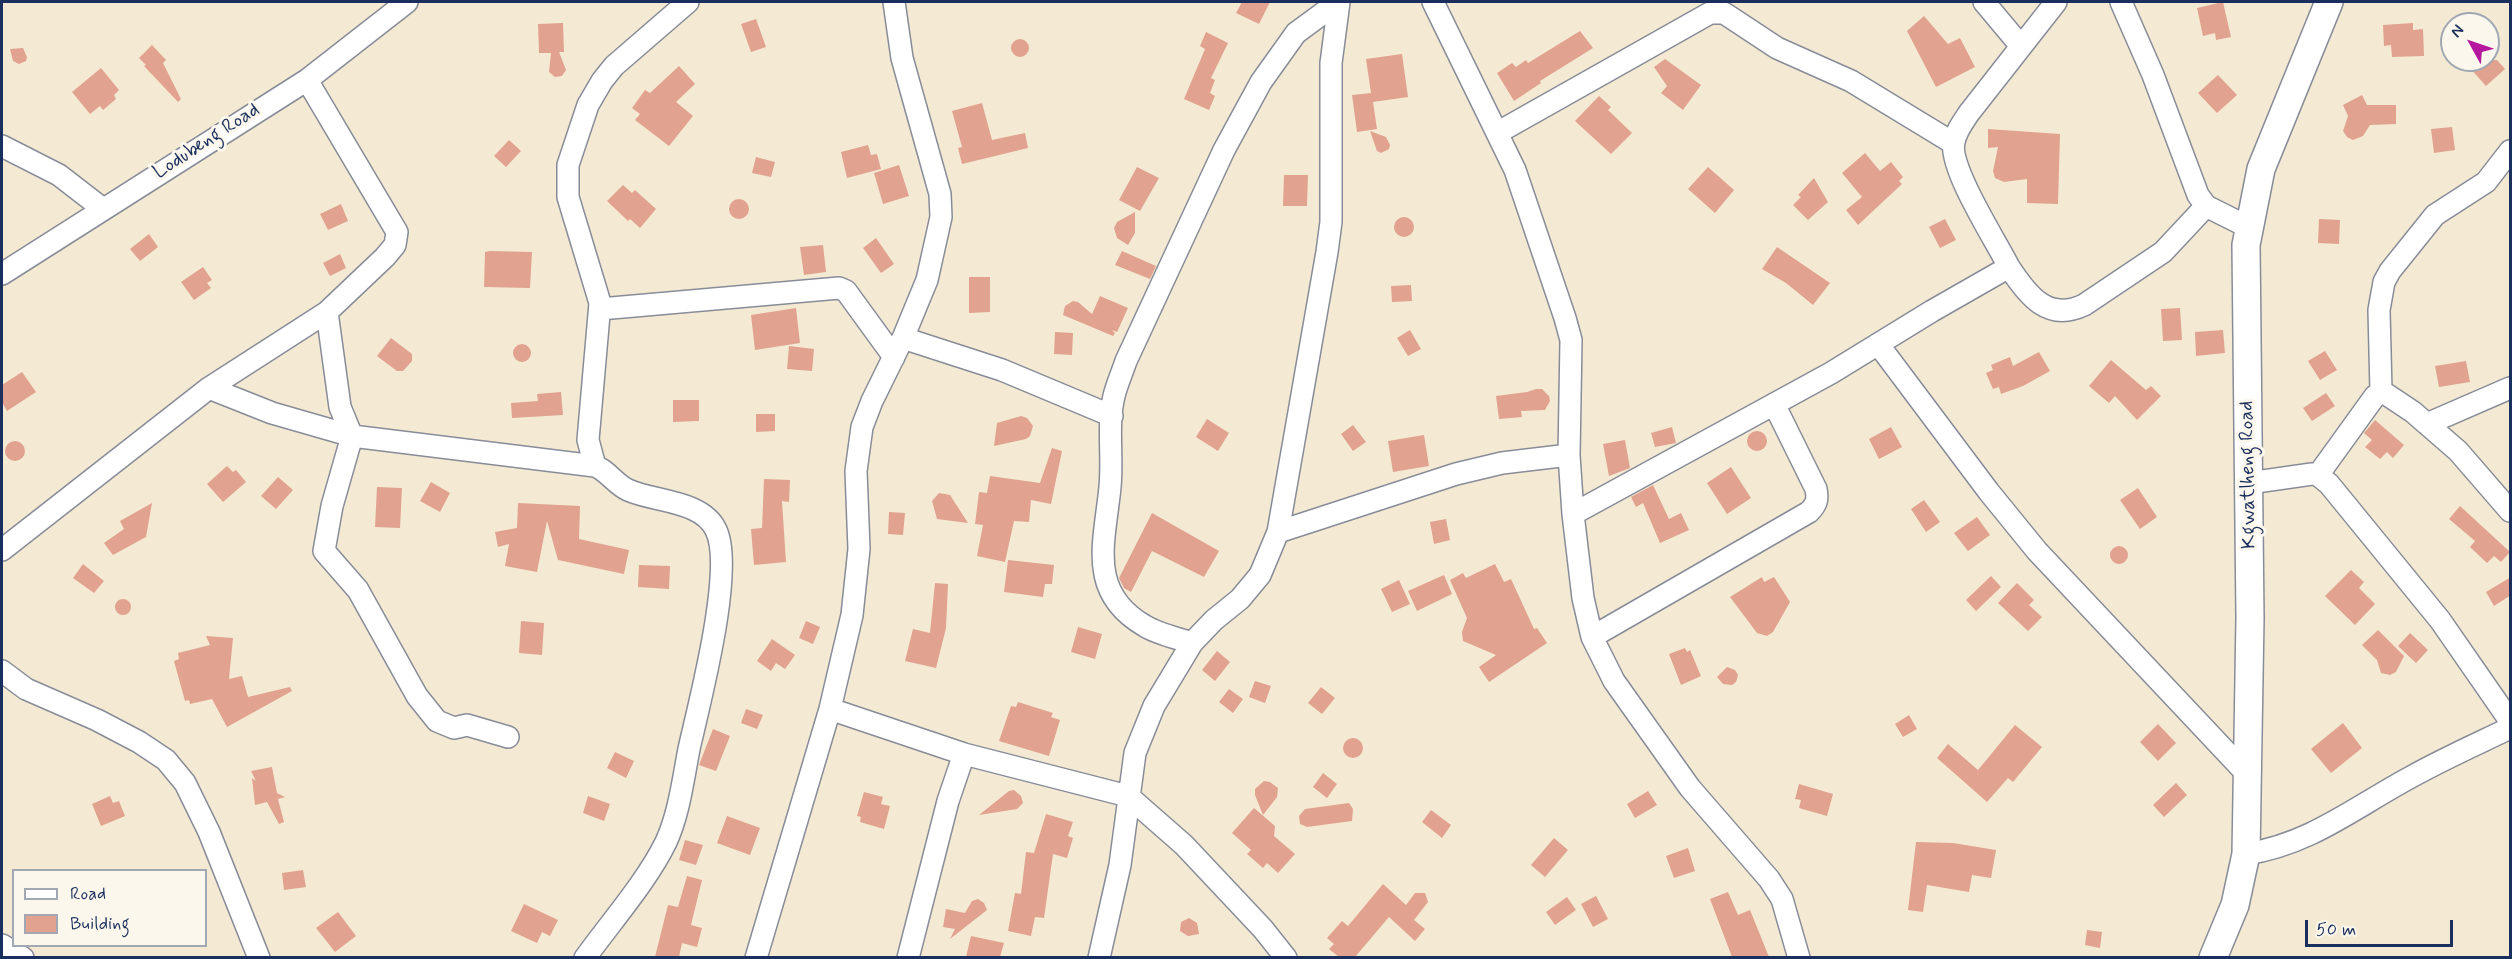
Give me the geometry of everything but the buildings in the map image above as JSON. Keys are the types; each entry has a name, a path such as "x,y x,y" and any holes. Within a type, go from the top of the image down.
{"street":[{"name":"Lodubeng Road","path":"2,274 307,80 407,2"},
{"path":"595,466 588,440 600,309 598,292 568,197 568,165 588,105 602,81 614,66 688,2"},
{"path":"756,957 830,709 852,615 859,549 856,471 862,427 927,280 942,207 902,58 894,2"},
{"path":"1192,643 1145,626 1125,611 1111,593 1102,571 1102,545 1110,486 1114,397 1126,361 1224,150 1261,82 1296,33 1338,2"},
{"path":"1099,957 1120,866 1128,796 1136,753 1154,706 1192,643 1214,620 1240,599 1260,575 1278,532 1328,242 1331,196 1331,63 1338,2"},
{"path":"1433,2 1515,170 1566,318 1571,340 1569,455 1573,514 1583,598 1592,637 1614,681 1690,788 1756,862 1782,899 1799,957"},
{"path":"1984,2 2020,45"},
{"path":"2056,2 2020,45 1969,113 1953,143 1956,166 2023,287 2048,309 2058,312 2071,310 2084,304 2163,252 2206,206"},
{"path":"2121,2 2153,75 2198,195 2206,206 2250,228"},
{"name":"Kgwatlheng Road","path":"2213,957 2235,905 2246,854 2250,618 2246,245 2261,169 2330,2"},
{"path":"1497,133 1710,13 1717,12 1734,18 1777,48 1851,81 1953,143"},
{"path":"2,550 209,388 327,312 395,245 397,232 307,80"},
{"path":"2,146 38,162 59,175 103,209"},
{"path":"2381,392 2379,310 2384,282 2390,271 2435,215 2486,182 2511,151"},
{"path":"1573,514 1831,373 1969,288 2010,267"},
{"path":"600,309 839,288 846,291 899,347 1002,370 1112,416"},
{"path":"327,312 340,407 352,436 332,506 324,551 358,590 417,696 437,721 454,728 467,725 508,737"},
{"path":"1878,344 1989,492 2037,551 2246,773"},
{"path":"209,388 273,414 352,436 595,466 601,468 614,483 630,491 698,511 717,531 722,555 718,614 672,828 655,861 585,957"},
{"path":"2427,424 2511,388"},
{"path":"2381,392 2427,424 2458,451 2511,511"},
{"path":"2318,475 2381,392"},
{"path":"1592,637 1809,512 1814,506 1818,498 1816,489 1774,404"},
{"path":"1278,532 1456,474 1502,463 1569,455"},
{"path":"2249,483 2312,474 2318,475 2329,484 2440,620 2511,721"},
{"path":"2,671 26,689 97,720 139,742 166,760 185,783 209,832 259,957"},
{"path":"830,709 964,754 1128,796 1184,845 1263,929 1286,957"},
{"path":"2246,854 2270,850 2298,841 2411,777 2511,728"},
{"path":"908,957 931,875 948,801 964,754"},
{"path":"2,945 23,957"}]}
